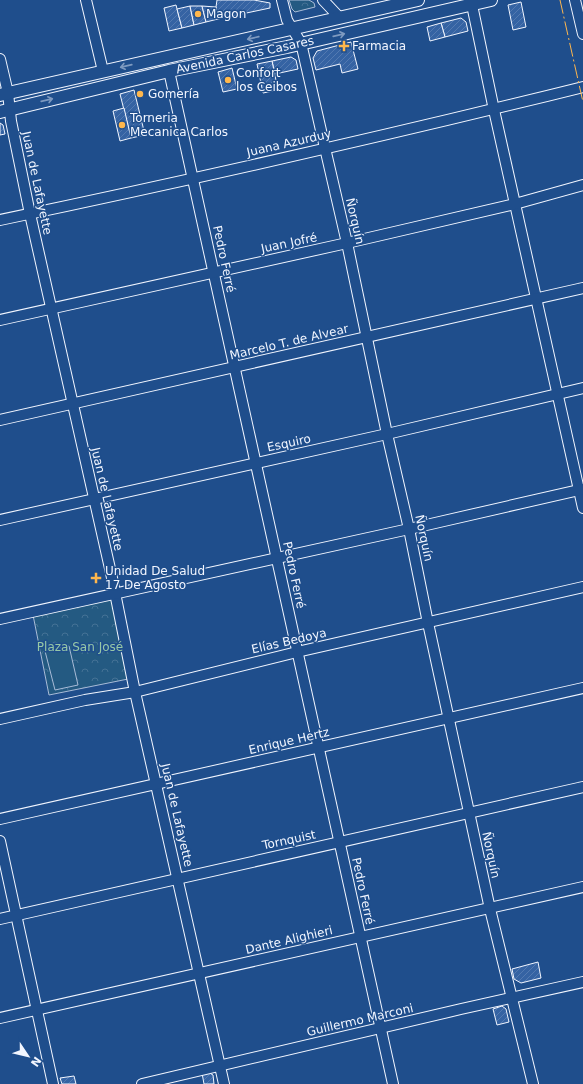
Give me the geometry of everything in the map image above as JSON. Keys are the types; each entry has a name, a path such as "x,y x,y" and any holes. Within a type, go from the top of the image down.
{"main road":[{"name":"Avenida Carlos Casares","path":"4,94 340,18 384,4 418,0"},
{"name":"Avenida Carlos Casares","path":"5,110 169,71 491,0"}],"street":[{"path":"86,0 103,71"},
{"name":"Ñorquín","path":"281,0 291,29 301,43 347,243 490,909 533,1084"},
{"path":"323,0 340,18"},
{"path":"575,0 583,34"},
{"path":"472,5 535,298 557,395 581,489 583,508"},
{"name":"Juan de Lafayette","path":"0,59 5,110 30,214 94,499 135,692 224,1084"},
{"name":"Pedro Ferré","path":"169,71 393,1084"},
{"name":"Juana Azurduy","path":"0,220 494,110 583,88"},
{"name":"Juan Jofré","path":"0,320 347,243 515,204 583,185"},
{"name":"Marcelo T. de Alvear","path":"0,420 583,288"},
{"name":"Esquiro","path":"0,520 255,464 583,388"},
{"path":"0,619 409,529 581,489"},
{"name":"Elías Bedoya","path":"0,719 85,700 135,692 297,652 583,587"},
{"name":"Enrique Hertz","path":"0,819 583,688"},
{"name":"Tornquist","path":"0,919 583,787"},
{"path":"0,841 53,1084"},
{"name":"Dante Alighieri","path":"0,1018 583,887"},
{"name":"Guillermo Marconi","path":"142,1084 583,982"}],"green space":[{"path":"289,0 309,0 314,3 315,7 295,12 292,9"},
{"name":"Plaza San José","path":"112,598 128,679 49,695 33,615"},
{"path":"69,646 78,685 55,690 45,651"}],"building":[{"path":"217,0 254,0 270,3 270,8 218,19 216,7"},
{"path":"521,2 526,27 513,30 508,5"},
{"path":"176,5 182,28 169,31 164,8"},
{"path":"190,6 194,25 182,28 177,9"},
{"name":"Magon","path":"190,6 202,6 206,22 194,25"},
{"path":"202,6 216,7 218,19 206,22"},
{"path":"461,18 466,22 468,31 445,37 441,23"},
{"path":"441,23 445,37 430,41 427,27"},
{"path":"351,42 358,69 342,73 340,64 316,70 313,58 317,51"},
{"path":"291,57 296,60 298,69 275,74 272,61"},
{"path":"272,61 278,90 263,93 257,64"},
{"name":"Confort los Ceibos","path":"232,68 237,89 223,92 218,72"},
{"path":"134,90 145,135 131,138 120,94"},
{"name":"Torneria Mecanica Carlos","path":"124,108 131,138 120,141 113,111"},
{"path":"0,123 3,125 5,134 0,135"},
{"path":"538,962 541,978 521,983 514,979 512,969"},
{"path":"502,1006 506,1009 509,1022 497,1025 493,1009"},
{"path":"208,1072 213,1075 214,1084 204,1084 202,1073"},
{"path":"74,1076 76,1084 62,1084 60,1078"}],"power":[{"path":"560,0 583,102"}],"place":[{"name":"Magon","path":"198,14"},
{"name":"Farmacia","path":"344,46"},
{"name":"Confort los Ceibos","path":"228,80"},
{"name":"Gomería","path":"140,94"},
{"name":"Torneria Mecanica Carlos","path":"122,125"},
{"name":"Unidad De Salud 17 De Agosto","path":"96,578"}]}
